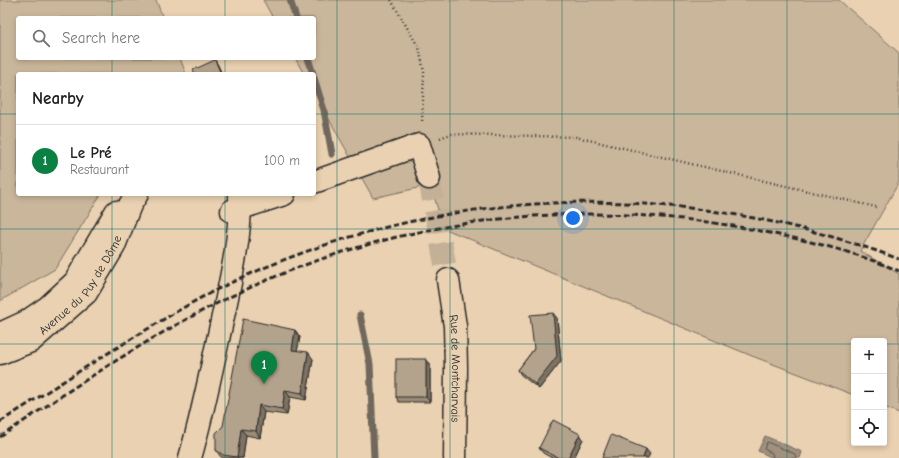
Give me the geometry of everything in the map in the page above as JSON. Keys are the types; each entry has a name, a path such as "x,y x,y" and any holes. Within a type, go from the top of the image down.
{"main road":[{"path":"316,181 419,145 429,178"},
{"name":"Avenue du Puy de Dôme","path":"0,334 26,322 48,307 75,282 126,196"},
{"name":"Avenue du Puy de Dôme","path":"0,352 31,341 86,293 114,246 130,205 136,196"},
{"path":"190,458 203,412 236,257 236,202 272,196"},
{"name":"Rue de Montcharvais","path":"448,280 455,333 455,458"}],"path":[{"path":"391,0 419,48 424,72 424,103 419,145 451,134 576,137 876,207"}],"shaded area":[{"path":"0,0 156,0 162,16 16,16 16,60 181,60 185,72 16,72 16,196 100,196 55,269 0,301"},
{"path":"263,0 839,0 899,53 899,182 860,251 899,274 899,413 887,408 887,338 851,338 851,394 752,356 443,228 431,185 373,198 316,96 316,72 303,72 296,60 316,60 316,16 272,16"}],"water":[{"path":"765,436 802,452 800,458 773,458 758,451"}],"building":[{"path":"215,60 220,72 194,72 193,70"},
{"path":"553,313 557,356 535,384 518,370 534,349 530,315"},
{"path":"243,319 295,330 292,350 308,352 302,393 285,390 282,409 259,405 256,431 241,429 237,457 223,455 216,450 216,433 223,426"},
{"path":"396,359 426,359 426,397 396,397"},
{"path":"553,420 580,434 568,458 559,458 539,448"},
{"path":"611,435 646,449 643,458 602,458"}],"waterway":[{"path":"290,0 295,16"},
{"path":"309,60 312,72"},
{"path":"316,84 324,110 332,154"},
{"path":"360,315 370,364 374,458"}],"tunnel":[{"path":"429,178 448,280"}],"railway":[{"path":"0,422 186,306 222,287 303,253 387,227 472,211 558,203 644,204 730,214 815,232 899,259"},
{"path":"0,437 96,373 162,333 230,297 265,281 326,258 388,239 450,226 514,218 578,214 642,216 706,222 770,233 819,244 852,253 899,271"}],"place":[{"name":"Le Pré","path":"264,384"}]}
